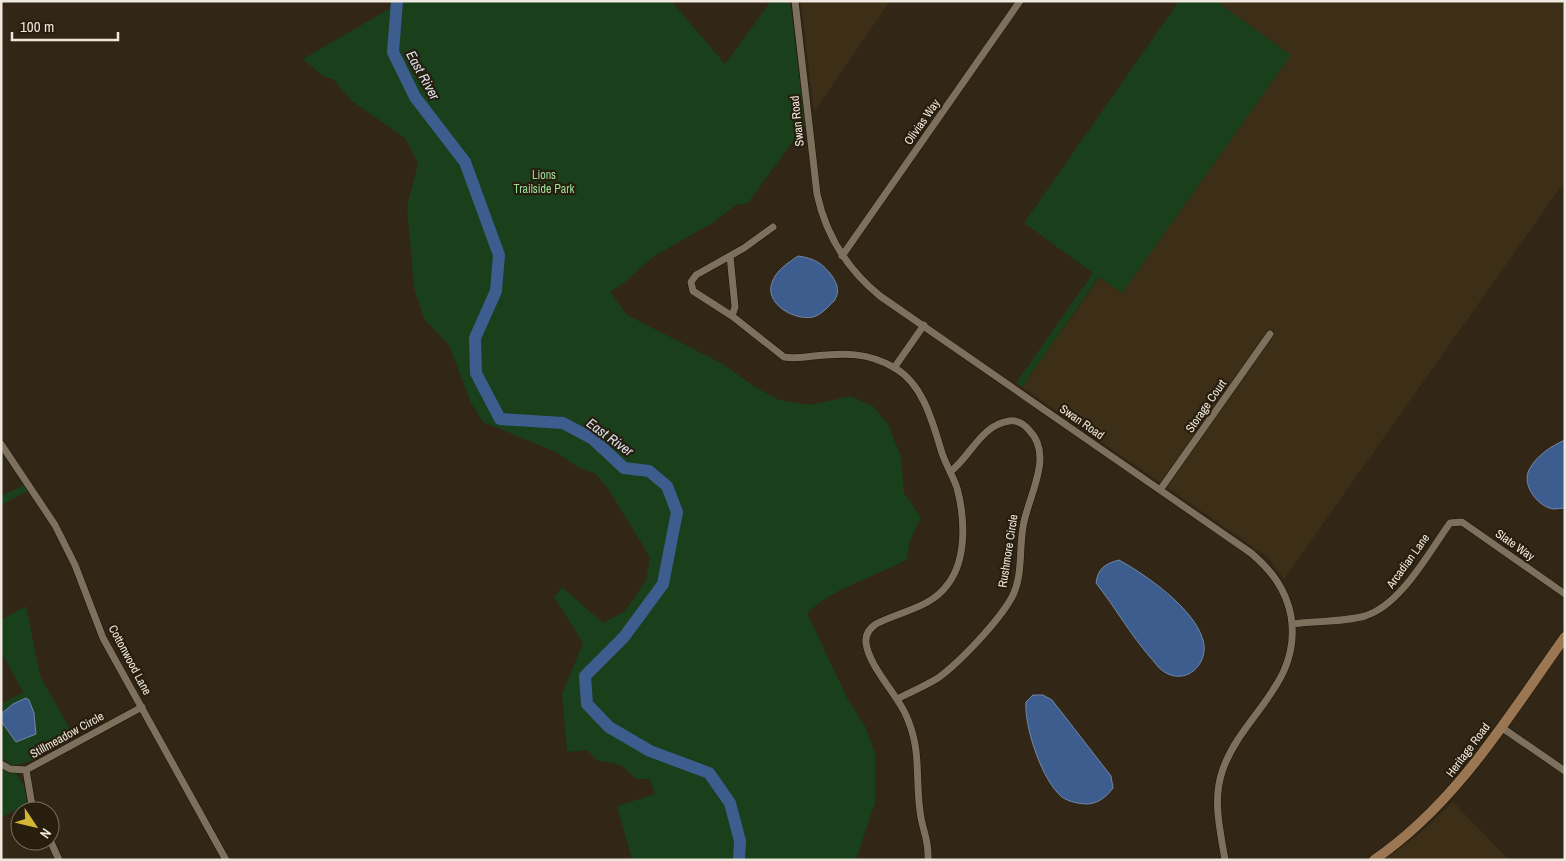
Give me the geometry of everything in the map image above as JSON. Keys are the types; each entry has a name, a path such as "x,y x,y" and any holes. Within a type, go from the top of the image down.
{"main road":[{"name":"Heritage Road","path":"1374,860 1431,814 1454,791 1565,637"}],"street":[{"name":"Swan Road","path":"795,1 817,194 825,224 842,256 869,287 1265,565 1286,597 1292,624 1291,647 1285,670 1232,749 1219,782 1217,806 1225,860"},
{"name":"Olivias Way","path":"842,256 1020,1"},
{"path":"773,227 730,256 696,275 691,284 695,292 732,316 784,357 852,353 894,368 908,380 927,409 958,494 962,547 957,570 948,584 935,598 876,624 866,636 868,650 897,699 916,742 920,810 928,839 928,860"},
{"path":"730,256 735,307 732,316"},
{"path":"894,368 924,325"},
{"name":"Storage Court","path":"1160,490 1270,334"},
{"name":"Rushmore Circle","path":"897,699 944,673 988,627 1012,597 1018,582 1026,510 1039,472 1040,456 1036,440 1030,430 1021,423 1005,422 976,442 950,472"},
{"name":"Cottonwood Lane","path":"1,444 55,525 75,564 104,638 226,860"},
{"name":"Slate Way","path":"1450,523 1462,522 1565,594"},
{"name":"Arcadian Lane","path":"1292,624 1359,617 1384,608 1397,596 1450,523"},
{"name":"Stillmeadow Circle","path":"1,764 10,768 26,770 142,707"},
{"path":"1501,727 1565,771"},
{"path":"26,770 32,801"}],"shaded area":[{"path":"801,1 890,1 814,112 807,52"},
{"path":"1216,1 1565,1 1565,181 1284,579 1268,557 1022,387 1100,277 1122,293 1291,55"},
{"path":"1453,802 1509,860 1383,860 1418,835"}],"green space":[{"name":"Lions Trailside Park","path":"396,1 671,1 725,64 771,1 790,1 805,125 748,203 736,205 711,224 654,256 625,282 610,292 627,315 723,364 755,387 779,400 810,405 851,396 874,407 888,424 901,457 904,493 921,517 910,540 907,559 830,596 807,613 848,700 865,726 875,753 875,803 856,860 632,860 617,806 655,794 650,779 636,779 621,765 597,760 587,750 567,752 562,694 583,643 554,597 562,587 603,623 624,612 646,581 650,557 609,490 596,474 578,467 556,452 483,422 471,403 449,345 424,319 414,288 407,206 418,164 406,139 352,101 333,79 324,77 303,59 389,9"},
{"path":"1179,1 1216,1 1291,55 1122,293 1099,277 1022,387 1016,383 1093,273 1024,223"},
{"path":"24,485 28,491 1,505 1,496"},
{"path":"26,606 40,676 75,738 34,760 19,764 17,776 24,785 27,801 10,801 10,813 1,818 1,770 8,762 1,757 1,704 23,692 1,652 1,620"}],"water":[{"path":"798,256 821,264 829,271 837,285 838,292 834,301 822,313 813,317 805,318 789,313 776,303 772,296 771,288 775,276 784,266"},
{"path":"1565,440 1565,508 1551,509 1535,498 1527,482 1527,476 1532,465 1540,456 1549,448"},
{"path":"1119,560 1155,583 1190,616 1198,628 1203,640 1204,649 1203,657 1194,671 1180,676 1171,675 1161,670 1096,583 1098,574 1103,567"},
{"path":"1033,695 1043,695 1052,700 1111,776 1113,788 1102,799 1088,804 1065,799 1048,779 1041,766 1028,725 1026,702"},
{"path":"26,698 29,700 34,713 36,734 16,742 1,721 1,714 13,704"}],"waterway":[{"name":"East River","path":"397,1 393,52 415,97 465,162 499,255 496,291 475,338 476,373 500,419 563,423 593,439 624,468 649,471 667,486 677,512 663,584 624,637 585,676 587,704 609,727 650,751 709,773 730,803 740,841 739,860"}]}
